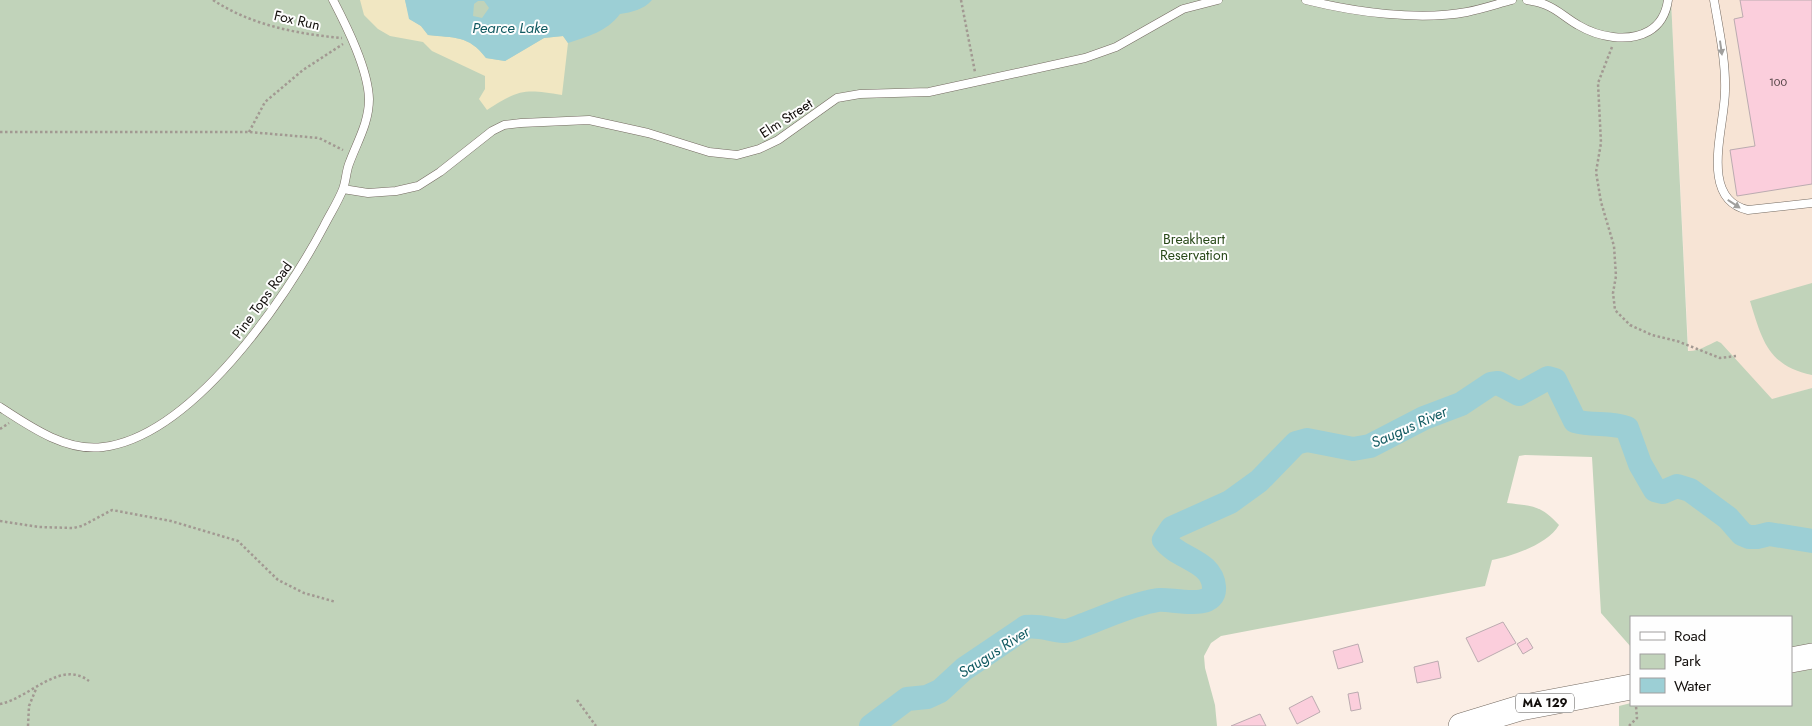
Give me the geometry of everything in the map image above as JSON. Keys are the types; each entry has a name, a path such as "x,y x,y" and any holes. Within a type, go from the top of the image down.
{"main road":[{"path":"1792,660 1812,656"},
{"name":"MA 129","path":"1461,726 1630,687"}],"lane":[{"name":"Pine Tops Road","path":"0,407 49,436 82,448 104,447 126,441 153,428 179,411 210,384 254,332 307,258 343,189 352,155 367,121 369,98 363,71 333,0"},
{"name":"Elm Street","path":"343,189 368,193 396,191 418,186 440,172 492,130 504,125 589,120 648,133 709,152 737,155 759,149 778,140 837,98 860,94 929,92 1085,58 1116,47 1183,9 1218,0"},
{"path":"1306,0 1335,8 1426,15 1468,12 1512,0"},
{"path":"1527,0 1547,5 1579,26 1606,36 1616,37 1632,37 1647,32 1659,25 1666,10 1668,0"},
{"path":"1714,0 1724,70 1724,104 1718,146 1719,174 1724,196 1740,208 1748,210 1812,203"}],"path":[{"name":"Fox Run","path":"213,0 234,13 304,35 351,39"},
{"path":"961,0 977,82"},
{"path":"1616,37 1598,83 1601,143 1596,172 1601,202 1614,246 1616,276 1613,293 1616,310 1630,325 1652,335 1677,341 1720,358 1736,356"},
{"path":"249,132 265,102 303,70 351,39"},
{"path":"0,132 249,132 319,138 352,155"},
{"path":"0,521 30,526 73,528 88,524 112,510 172,521 238,541 278,580 304,593 336,602"},
{"path":"0,704 24,696 52,678 68,674 78,674 89,681"},
{"path":"28,726 29,706 37,688"},
{"path":"577,700 596,726"},
{"path":"1629,726 1636,718 1636,706"}],"shaded area":[{"path":"1671,0 1812,0 1812,388 1692,423"}],"green space":[{"name":"Breakheart Reservation","path":"0,0 1671,0 1688,351 1699,349 1717,341 1721,343 1772,399 1812,388 1812,647 1792,650 1792,616 1630,616 1630,646 1601,613 1592,457 1525,455 1519,456 1507,503 1530,506 1541,510 1553,518 1559,525 1554,532 1529,548 1510,556 1492,560 1485,586 1221,636 1211,643 1204,656 1205,668 1215,705 1217,726 0,726"},
{"path":"1812,283 1812,375 1797,371 1776,358 1763,339 1750,301"},
{"path":"1812,669 1812,726 1619,726 1619,706 1630,703 1630,706 1792,706 1792,673"}],"sand":[{"path":"360,0 405,0 410,19 421,26 428,35 467,41 486,58 505,61 544,38 563,36 568,43 562,95 523,92 507,98 487,110 479,99 485,89 485,76 432,51 423,42 390,36 378,29 364,15"}],"water":[{"name":"Pearce Lake","path":"405,0 652,0 641,8 620,14 609,25 590,35 568,43 563,36 544,38 505,61 486,58 467,41 428,35 421,26 409,19","holes":["478,1 484,1 489,8 482,18 473,16 474,4"]}],"building":[{"path":"1740,0 1812,0 1812,184 1737,196 1730,150 1755,146 1734,19 1743,17"},
{"path":"1503,622 1516,643 1478,662 1466,638"},
{"path":"1527,638 1533,648 1523,654 1517,644"},
{"path":"1358,644 1363,662 1338,669 1333,651"},
{"path":"1438,661 1441,678 1417,683 1414,667"},
{"path":"1358,692 1361,709 1351,711 1348,694"},
{"path":"1312,696 1320,712 1297,724 1289,708"},
{"path":"1260,714 1266,726 1231,726"}],"waterway":[{"name":"Saugus River","path":"871,726 907,699 927,697 940,691 964,669 1026,627 1067,631 1140,604 1158,600 1200,602 1208,599 1213,595 1212,578 1201,565 1177,552 1164,540 1172,528 1230,502 1259,481 1296,443 1307,440 1353,449 1370,446 1424,418 1461,404 1491,384 1498,383 1519,394 1548,378 1555,380 1575,421 1627,428 1640,464 1655,490 1663,492 1677,486 1690,490 1728,518 1742,534 1749,537 1769,534 1812,541"}]}
